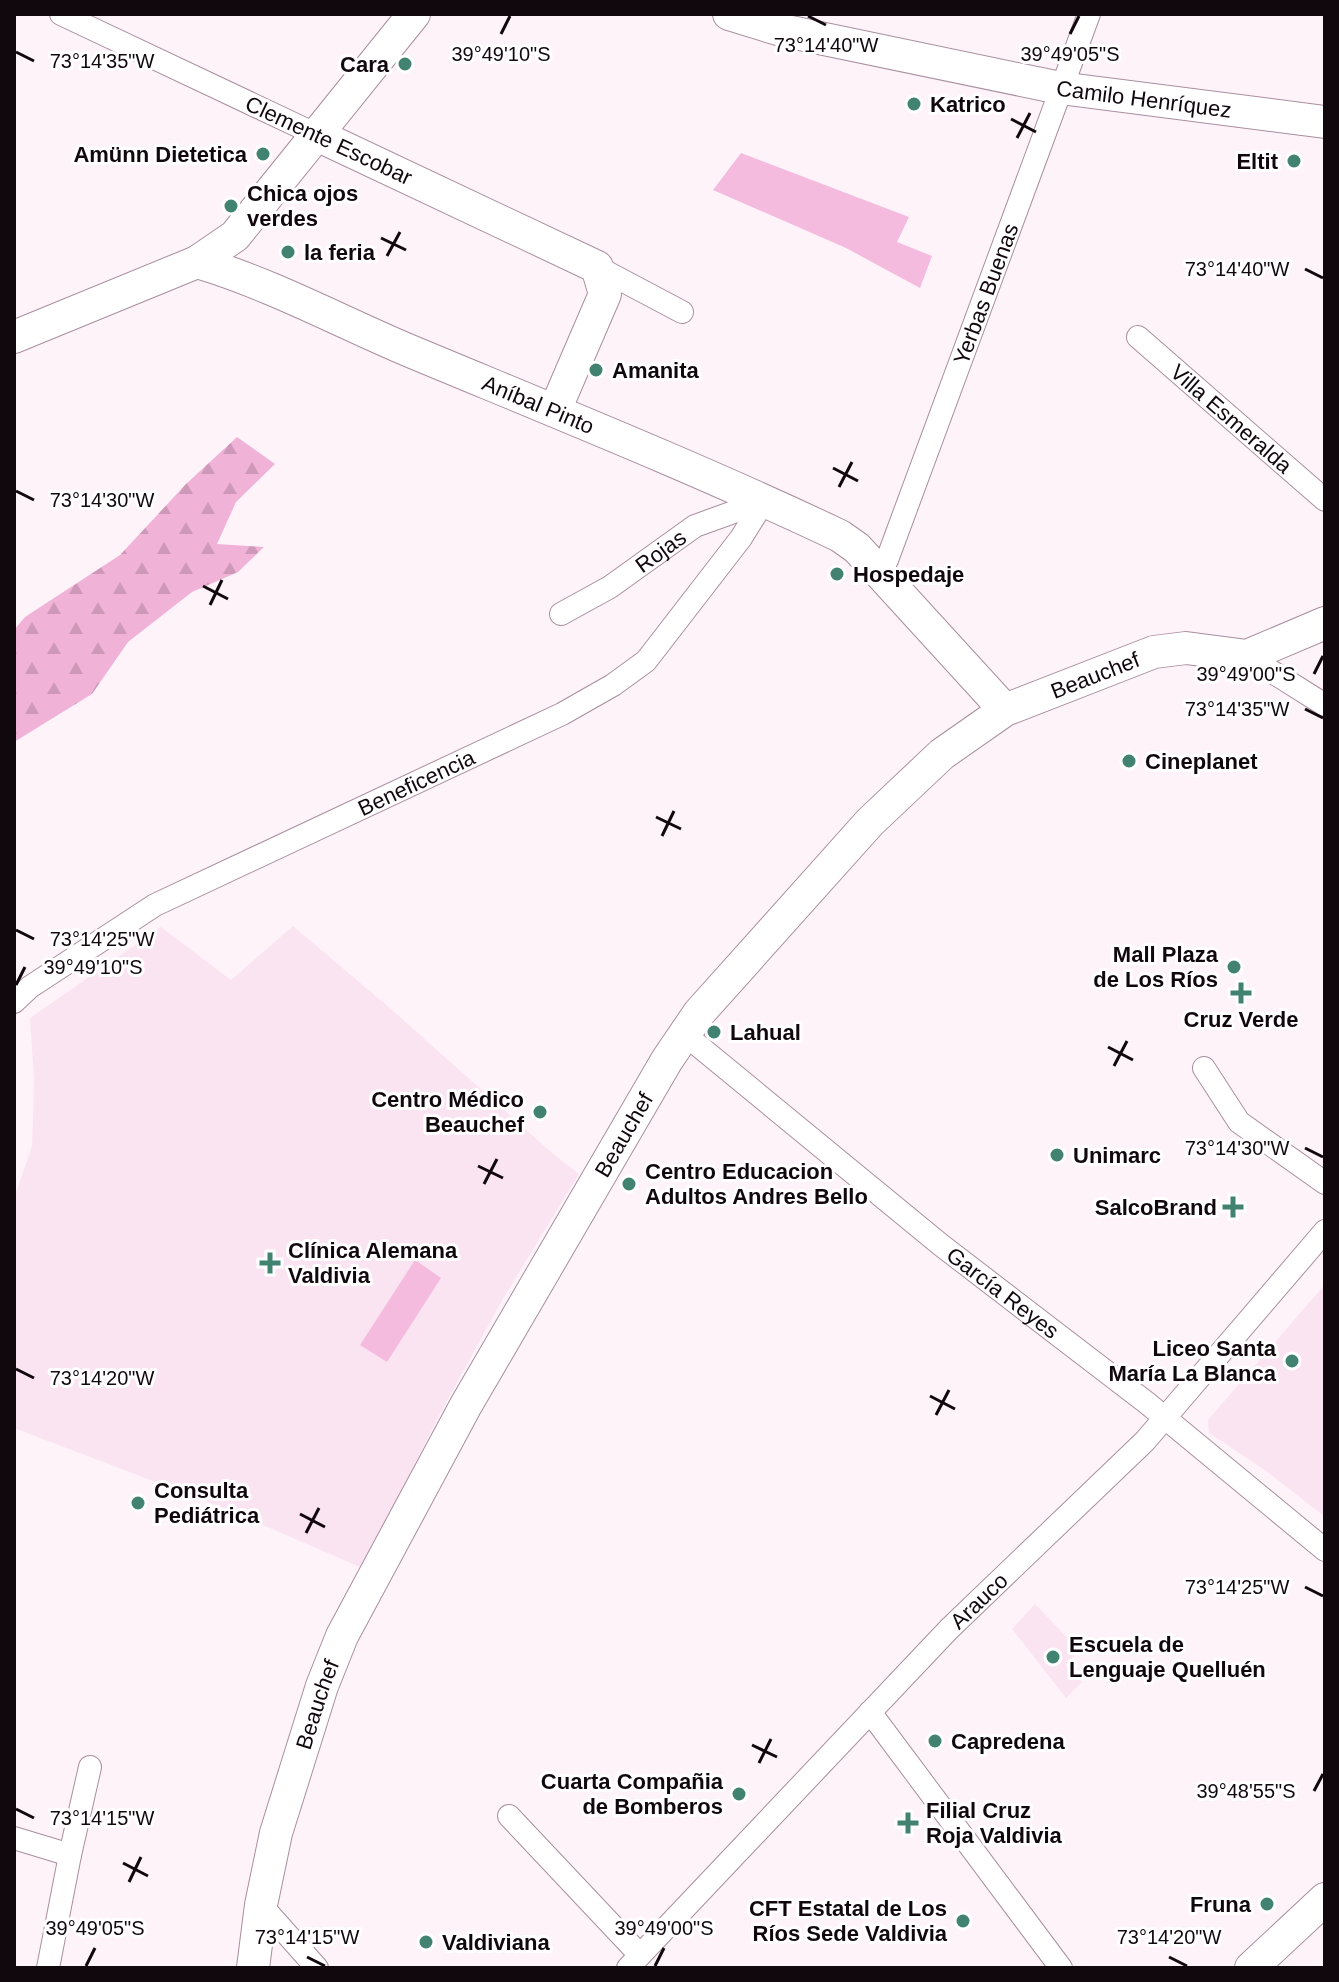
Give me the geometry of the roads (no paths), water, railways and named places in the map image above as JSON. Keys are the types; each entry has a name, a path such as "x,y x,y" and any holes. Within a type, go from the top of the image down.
{"main road":[{"path":"14,337 197,262 235,236 414,14"},
{"name":"Camilo Henríquez","path":"729,14 781,30 1060,88 1325,122"},
{"name":"Clemente Escobar","path":"315,134 597,267"},
{"name":"Aníbal Pinto","path":"197,262 232,272 840,536 857,548 1005,710"},
{"path":"555,410 605,294 597,267"},
{"path":"1247,656 1325,623"},
{"name":"Beauchef","path":"253,1968 261,1905 276,1833 322,1686 342,1636 466,1405 683,1033 870,822 942,754 1005,710 1154,652 1186,648 1247,656"},
{"path":"1251,1968 1325,1899"}],"street":[{"name":"Clemente Escobar","path":"61,14 315,134"},
{"name":"Yerbas Buenas","path":"879,574 887,560 971,336 1089,14"},
{"name":"Clemente Escobar","path":"597,267 682,312"},
{"name":"Villa Esmeralda","path":"1138,337 1325,500"},
{"name":"Rojas","path":"561,614 610,587 695,526 764,501"},
{"name":"Beneficencia","path":"14,1002 41,979 155,905 562,714 613,685 646,661 741,538 764,501"},
{"name":"Beauchef","path":"1247,656 1325,705"},
{"name":"García Reyes","path":"683,1033 941,1245 1165,1418 1325,1550"},
{"path":"1204,1068 1239,1122 1325,1183"},
{"name":"Arauco","path":"634,1962 949,1629 1145,1441 1325,1231"},
{"path":"870,1712 1061,1968"},
{"path":"48,1968 90,1767"},
{"path":"509,1816 634,1962"},
{"path":"14,1838 70,1855"},
{"path":"261,1905 317,1968"}],"place":[{"name":"Cara","path":"405,64"},
{"name":"Katrico","path":"914,104"},
{"name":"Amünn Dietetica","path":"263,154"},
{"name":"Eltit","path":"1294,161"},
{"name":"Chica ojos verdes","path":"231,206"},
{"name":"la feria","path":"288,252"},
{"name":"Amanita","path":"596,370"},
{"name":"Hospedaje","path":"837,574"},
{"name":"Cineplanet","path":"1129,761"},
{"name":"Mall Plaza de Los Ríos","path":"1234,967"},
{"name":"Cruz Verde","path":"1241,993"},
{"name":"Lahual","path":"714,1032"},
{"name":"Centro Médico Beauchef","path":"540,1112"},
{"name":"Unimarc","path":"1057,1155"},
{"name":"Centro Educacion Adultos Andres Bello","path":"629,1184"},
{"name":"SalcoBrand","path":"1233,1207"},
{"name":"Clínica Alemana Valdivia","path":"270,1263"},
{"name":"Liceo Santa María La Blanca","path":"1292,1361"},
{"name":"Consulta Pediátrica","path":"138,1503"},
{"name":"Escuela de Lenguaje Quelluén","path":"1053,1657"},
{"name":"Capredena","path":"935,1741"},
{"name":"Cuarta Compañia de Bomberos","path":"739,1794"},
{"name":"Filial Cruz Roja Valdivia","path":"908,1823"},
{"name":"Fruna","path":"1267,1904"},
{"name":"CFT Estatal de Los Ríos Sede Valdivia","path":"963,1921"},
{"name":"Valdiviana","path":"426,1942"}]}
